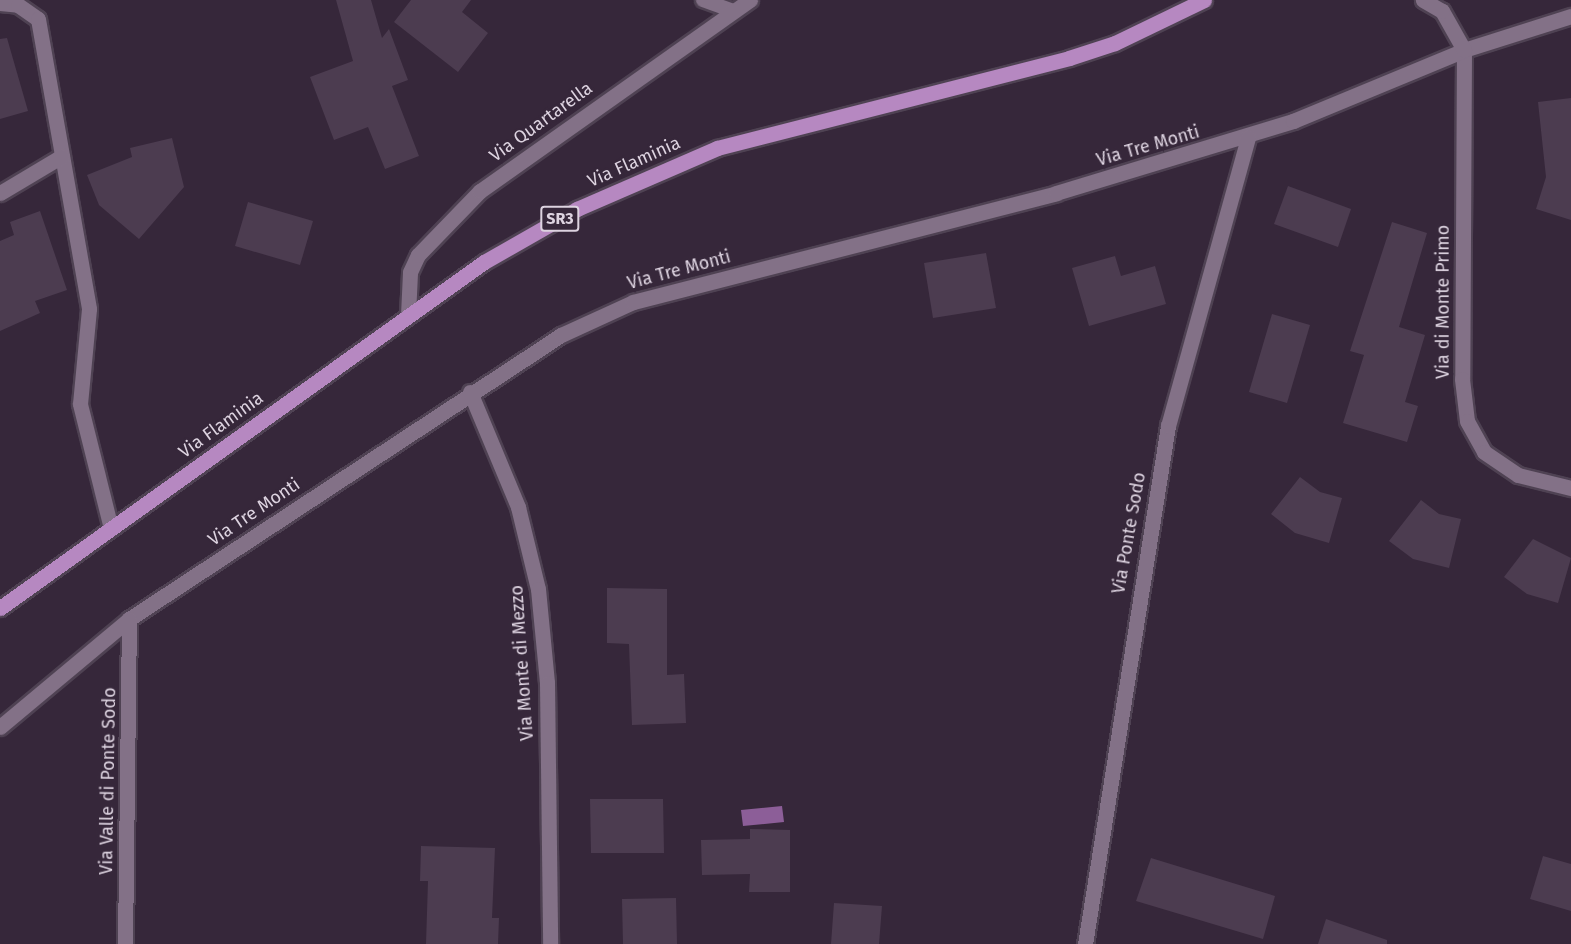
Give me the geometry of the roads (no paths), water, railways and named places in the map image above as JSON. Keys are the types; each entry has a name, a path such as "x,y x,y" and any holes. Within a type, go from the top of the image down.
{"main road":[{"name":"Via Flaminia","path":"0,608 484,262 577,209 680,163 745,140 1069,58 1114,43 1204,0"}],"street":[{"name":"Via Quartarella","path":"408,315 410,272 418,255 465,205 750,0"},
{"path":"1423,0 1442,11 1464,50"},
{"path":"0,3 18,5 38,19 89,309 80,404 111,528"},
{"name":"Via Tre Monti","path":"0,727 129,619 470,392 561,335 633,302 1045,196 1248,136 1464,50 1571,16"},
{"name":"Via di Monte Primo","path":"1464,50 1462,379 1467,421 1484,452 1505,469 1571,488"},
{"name":"Via Ponte Sodo","path":"1085,944 1168,426 1248,136"},
{"path":"0,193 62,156"},
{"name":"Via Monte di Mezzo","path":"470,392 518,507 538,589 547,683 550,944"},
{"name":"Via Valle di Ponte Sodo","path":"125,944 129,619"}],"lane":[{"path":"703,0 734,11"}]}
